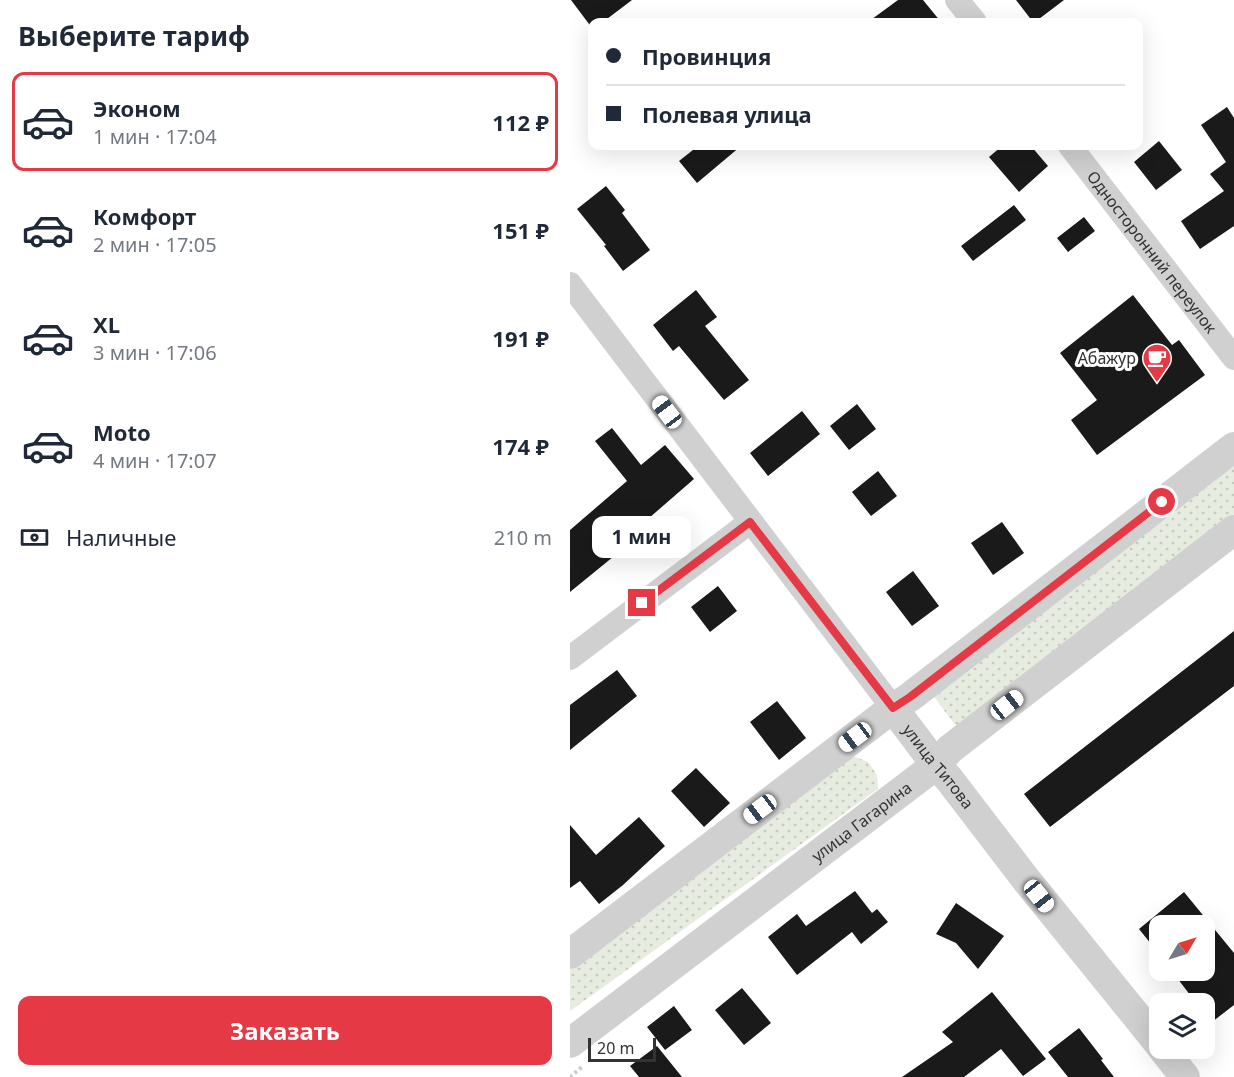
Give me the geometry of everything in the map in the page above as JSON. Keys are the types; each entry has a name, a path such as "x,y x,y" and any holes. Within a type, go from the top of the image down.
{"street":[{"path":"957,0 972,18"},
{"name":"Односторонний переулок","path":"1073,150 1234,358"},
{"name":"улица Титова","path":"570,284 936,765 1149,1031"},
{"path":"570,954 919,690 1234,447"},
{"path":"570,658 750,522"},
{"name":"улица Гагарина","path":"570,1043 936,765 950,749 1234,530"},
{"path":"1171,1059 1185,1077"}],"shaded area":[{"path":"1234,464 1234,519 958,729 932,694"},
{"path":"853,756 868,762 877,775 878,789 570,1011 570,963"}],"building":[{"path":"571,0 632,0 608,18 588,18 588,23"},
{"path":"898,0 923,0 938,18 873,18"},
{"path":"1016,0 1064,0 1040,18 1030,18"},
{"path":"1227,107 1234,118 1234,226 1200,249 1181,221 1224,191 1210,174 1226,162 1201,125"},
{"path":"1159,141 1182,170 1156,190 1134,162"},
{"path":"693,150 736,150 697,183 679,161"},
{"path":"997,150 1034,150 1048,166 1019,192 989,157"},
{"path":"606,186 625,210 622,213 650,250 623,271 604,246 606,245 577,209"},
{"path":"1014,205 1026,220 973,261 961,246"},
{"path":"1084,217 1095,231 1068,252 1057,238"},
{"path":"696,290 717,317 705,326 749,380 724,400 679,346 673,351 653,325"},
{"path":"1133,295 1172,345 1179,340 1205,375 1097,455 1071,420 1097,400 1060,353"},
{"path":"857,404 876,429 849,450 830,426"},
{"path":"802,411 820,434 768,476 750,453"},
{"path":"612,428 641,465 665,445 694,479 641,525 646,530 570,592 570,530 627,481 595,441"},
{"path":"878,471 897,496 871,516 852,492"},
{"path":"1002,522 1024,553 993,575 971,543"},
{"path":"913,571 939,606 912,626 886,592"},
{"path":"718,586 737,611 710,632 691,607"},
{"path":"1234,631 1234,686 1050,827 1024,794"},
{"path":"617,670 637,696 570,750 570,705"},
{"path":"777,701 806,738 779,760 750,722"},
{"path":"696,768 730,803 704,827 671,791"},
{"path":"639,817 665,846 599,904 580,881 570,888 570,825 596,855"},
{"path":"855,891 872,913 877,909 888,922 861,944 852,932 797,975 768,937 797,914 806,926"},
{"path":"1184,892 1203,915 1156,915"},
{"path":"956,903 1004,936 978,969 956,943 936,934"},
{"path":"1149,921 1149,941 1139,929"},
{"path":"1215,930 1234,953 1234,1005 1215,1020 1215,993 1189,993 1179,981 1215,981"},
{"path":"742,988 771,1023 744,1045 715,1010"},
{"path":"992,992 1046,1059 1023,1076 1001,1049 964,1077 902,1077 953,1042 942,1032"},
{"path":"674,1006 692,1030 665,1050 647,1027"},
{"path":"1079,1028 1114,1077 1068,1077 1048,1052"},
{"path":"657,1046 682,1077 639,1077 630,1066"}],"place":[{"name":"Абажур","path":"1157,384"}],"route":[{"path":"642,603 750,522 893,708 1162,502"}]}
